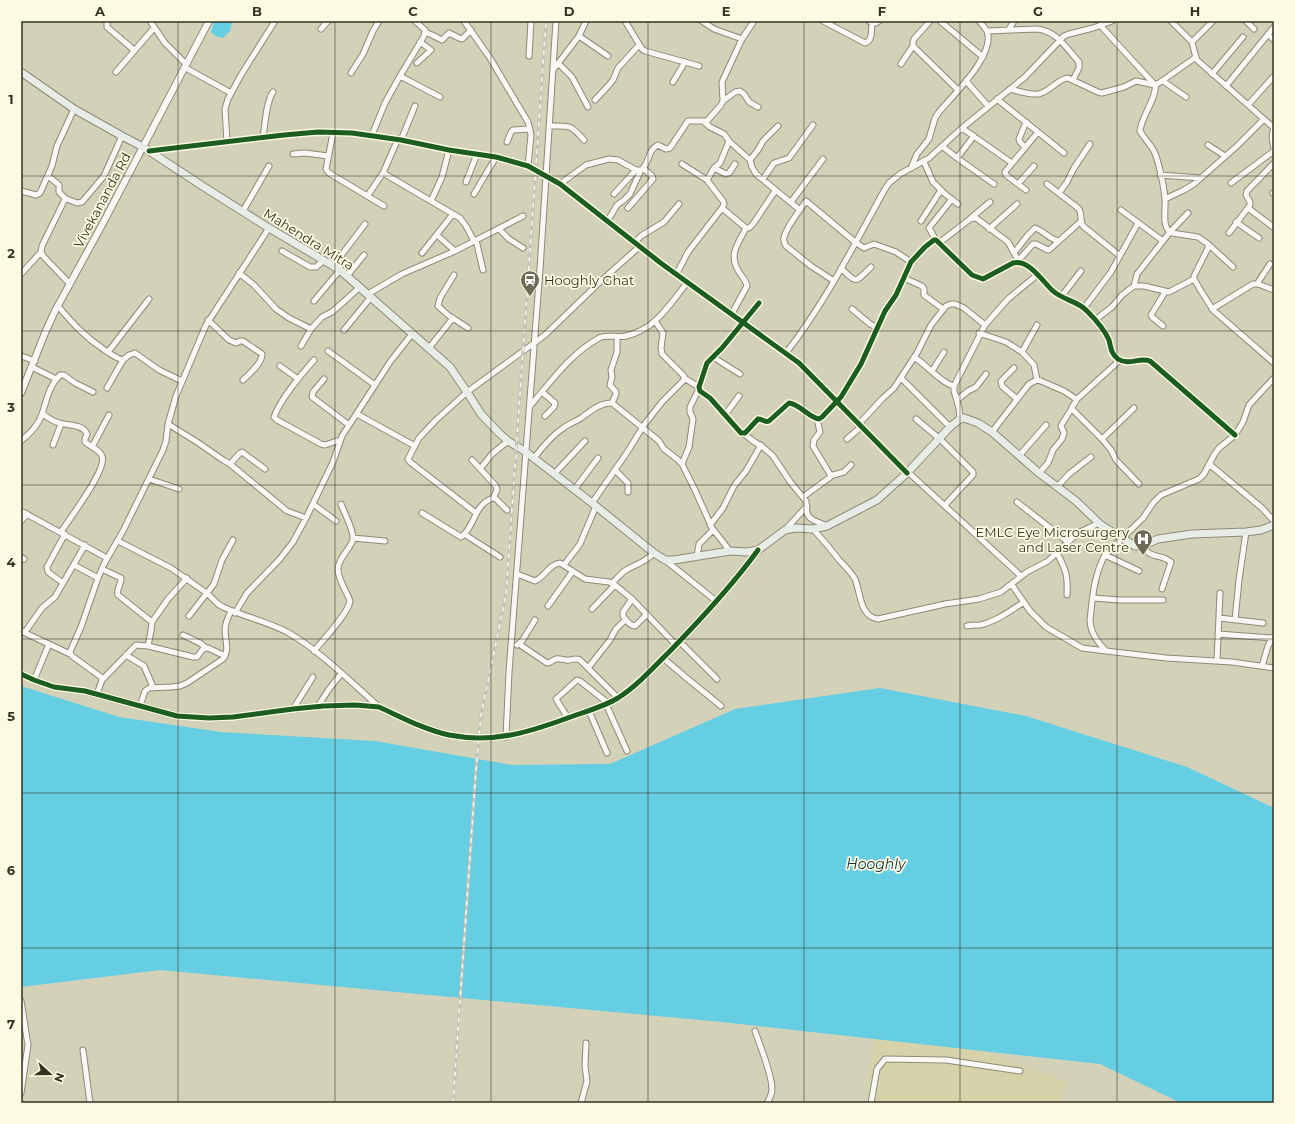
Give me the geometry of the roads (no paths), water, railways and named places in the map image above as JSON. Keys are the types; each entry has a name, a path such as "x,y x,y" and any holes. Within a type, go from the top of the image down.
{"main road":[{"name":"Mahendra Mitra","path":"21,73 74,108 146,149 269,228 337,268 450,367 480,414 491,426 508,441 534,458 654,553 665,560"},
{"path":"665,560 674,560 730,551 747,552 758,550 785,530 796,528 813,529 827,526 877,500 908,472 950,427 960,419 964,418 969,419 992,432 1039,473 1076,501 1099,522 1135,546 1142,546 1158,539 1192,534 1246,532 1261,530 1274,525"}],"street":[{"path":"107,21 107,27 134,50"},
{"path":"150,21 165,43 185,66 231,93"},
{"name":"Vivekananda Rd","path":"21,393 49,323 146,149 185,66 209,21"},
{"path":"227,142 225,109 231,93 275,21"},
{"path":"321,29 328,21"},
{"path":"351,73 363,54 379,21"},
{"path":"416,21 425,32 442,40 449,33 462,39 470,29 471,21"},
{"path":"464,21 490,58 526,117 530,129 528,166"},
{"path":"529,56 531,21"},
{"path":"506,736 511,646 530,407 556,21"},
{"path":"552,70 579,36 586,21"},
{"path":"625,21 639,45 645,51 699,66"},
{"path":"702,21 714,29 742,39"},
{"path":"607,222 617,205 630,194 640,170 655,146 658,145 666,149 670,148 688,121 707,121 722,105 722,82 742,39 754,21"},
{"path":"823,21 865,43 870,40 870,22 876,23 879,21"},
{"path":"901,64 913,46 914,39 930,21"},
{"path":"940,21 983,57"},
{"path":"911,168 917,154 929,139 935,118 981,63 987,41 987,31 980,21"},
{"path":"1009,29 1014,21"},
{"path":"786,353 820,307 889,183 900,174 930,158 962,128 1030,73 1060,41 1069,34 1112,21"},
{"path":"1171,21 1192,42 1197,60 1264,120 1274,127 1272,137 1274,150 1231,183"},
{"path":"1192,42 1213,21"},
{"path":"1246,21 1254,29"},
{"path":"1100,25 1155,85 1155,93 1142,120 1140,131 1154,150 1165,199 1166,225 1170,232"},
{"path":"1226,86 1274,27"},
{"path":"116,72 154,28"},
{"path":"987,31 1009,29 1043,30 1053,34 1079,62 1079,68 1073,80"},
{"path":"372,135 381,110 425,32"},
{"path":"1268,34 1274,40"},
{"path":"579,36 608,56"},
{"path":"1212,74 1242,37"},
{"path":"417,63 432,50 420,42"},
{"path":"595,100 613,80 618,68 639,45"},
{"path":"913,46 958,90"},
{"path":"1010,89 1038,94 1044,92 1064,78 1068,78 1102,93 1124,87 1136,81 1155,85 1163,81 1196,57"},
{"path":"673,82 685,62"},
{"path":"558,63 572,77 588,107"},
{"path":"400,76 440,97"},
{"path":"1248,105 1274,76"},
{"path":"966,81 988,106"},
{"path":"1163,81 1186,97"},
{"path":"263,138 267,111 273,92"},
{"path":"723,101 735,92 740,92 744,94 749,102 758,107"},
{"path":"997,99 1064,153"},
{"path":"368,196 383,173 414,106"},
{"path":"21,191 38,194 40,193 52,166 57,146 74,108"},
{"path":"1165,199 1190,187 1264,120"},
{"path":"703,121 710,127 724,134 729,141 750,160 753,169 762,179 800,210"},
{"path":"1025,147 1019,139 1026,122"},
{"path":"762,179 774,163 789,158 813,125"},
{"path":"549,126 570,126 584,140"},
{"path":"750,160 763,141 778,126"},
{"path":"962,128 1012,163"},
{"path":"507,142 512,131 530,129"},
{"path":"146,149 318,132 372,135 399,139 449,150 496,157 528,166 560,184 687,283 786,353 806,370 908,472 946,505 980,540 1020,576"},
{"path":"1026,190 1005,174 1005,170 1038,132"},
{"path":"333,133 326,169 329,173 384,206"},
{"path":"48,176 59,185 59,192 66,199 78,203 82,202 104,176 122,136"},
{"path":"957,158 974,136"},
{"path":"707,180 714,168 720,163 729,141"},
{"path":"1059,193 1090,144"},
{"path":"1208,145 1225,156"},
{"path":"942,146 994,184"},
{"path":"430,201 442,176 449,150"},
{"path":"292,154 305,153 328,156"},
{"path":"466,182 477,154"},
{"path":"474,194 496,157"},
{"path":"560,184 586,165 609,159 618,160 652,176 653,179 628,208"},
{"path":"790,202 823,159"},
{"path":"924,162 933,182 958,204"},
{"path":"1229,233 1248,208 1250,202 1246,195 1247,191 1274,163"},
{"path":"676,274 688,252 724,204 723,200 707,180 682,164"},
{"path":"714,168 726,174 729,173 735,164"},
{"path":"243,211 269,166"},
{"path":"1018,184 1034,166"},
{"path":"614,194 640,170"},
{"path":"383,173 463,221 475,240 483,270"},
{"path":"1160,174 1201,178"},
{"path":"1047,184 1080,210 1080,222 1083,226 1120,256"},
{"path":"731,315 747,286 746,281 735,264 733,256 746,228 751,227 776,190"},
{"path":"920,221 941,190"},
{"path":"21,274 41,252 45,238 61,205 66,199"},
{"path":"952,199 929,228 938,242 972,275 978,278 984,279 1018,261 1034,243 1050,250 1080,222"},
{"path":"834,281 811,266 783,242 784,237 806,201 864,248 874,244 896,252 911,262"},
{"path":"817,419 822,417 837,402 861,364 885,311 896,295 911,262 932,241 938,242 970,219 990,202"},
{"path":"634,243 641,236 664,222 679,204"},
{"path":"989,229 1017,204"},
{"path":"722,208 746,228"},
{"path":"1248,208 1273,227"},
{"path":"1121,210 1163,241"},
{"path":"1134,286 1137,274 1170,232 1188,213"},
{"path":"422,254 453,214"},
{"path":"344,330 369,295 402,274 455,251 523,216"},
{"path":"970,219 976,218 1008,242 1018,261 1028,266 1054,292 1084,308 1095,320 1109,341 1112,352 1120,360 1129,363 1141,360 1150,361 1235,435"},
{"path":"1236,222 1259,238"},
{"path":"1084,308 1111,272 1138,223"},
{"path":"314,300 337,268 365,224"},
{"path":"70,654 98,578 107,558 118,541 163,450 166,441 168,424 176,396 208,320 269,228"},
{"path":"1014,253 1035,228 1054,240 1059,241"},
{"path":"499,229 509,239 523,248"},
{"path":"1170,232 1198,237 1233,267"},
{"path":"437,235 455,251"},
{"path":"1208,244 1208,248 1194,279 1212,309 1274,363"},
{"path":"476,513 410,462 408,459 415,446 424,432 467,392 534,344 639,246"},
{"path":"282,251 310,267 316,267 324,260"},
{"path":"41,252 70,284"},
{"path":"347,276 364,255"},
{"path":"1256,284 1270,264"},
{"path":"841,268 852,279 858,280 871,267"},
{"path":"1062,297 1081,271"},
{"path":"239,273 254,285 276,309 289,318 311,329"},
{"path":"454,274 438,303 440,309 468,328"},
{"path":"960,419 954,386 979,333 1008,299 1037,275"},
{"path":"904,278 922,286 924,289 924,295 943,309"},
{"path":"1095,320 1112,307 1122,295 1134,286 1144,286 1169,292 1194,279"},
{"path":"530,407 554,376 584,348 602,336 626,336 643,330 668,309 687,283"},
{"path":"1212,309 1253,284 1274,290"},
{"path":"300,346 311,329 322,317 332,312 360,287"},
{"path":"1163,326 1151,315 1165,292"},
{"path":"108,352 149,299"},
{"path":"682,464 688,447 693,419 690,412 690,407 699,388 705,366 743,324 759,303"},
{"path":"848,439 882,399 894,388 914,358 931,325 946,306 955,304 970,313 985,325"},
{"path":"58,306 80,331 108,352 123,360"},
{"path":"852,309 870,324 878,328"},
{"path":"429,348 453,318"},
{"path":"208,320 229,340 236,343 240,340 243,341 262,354 262,359 260,362 242,380"},
{"path":"655,321 664,333 661,348 662,354 684,378 699,388 710,398 741,433 761,445 773,456 791,483 806,501 807,513 810,517 813,520 827,526"},
{"path":"1022,352 1037,325"},
{"path":"979,333 1006,342 1022,352 1036,368 1037,380"},
{"path":"140,706 145,691 149,688 180,686 214,665 225,656 227,649 226,625 233,612 247,593 289,548 313,504 333,462 340,440 348,425 357,414 396,354 412,334"},
{"path":"612,403 616,392 610,385 612,377 611,370 617,352 618,337"},
{"path":"328,351 375,385"},
{"path":"932,371 944,352"},
{"path":"107,388 123,360 129,354 135,353 160,370 182,381"},
{"path":"21,356 56,379"},
{"path":"713,357 740,374"},
{"path":"914,358 947,384 954,386"},
{"path":"314,360 280,404 275,418 321,444 325,445 340,440"},
{"path":"1039,473 1048,463 1053,450 1062,439 1064,434 1061,426 1076,400 1120,360"},
{"path":"280,366 298,379"},
{"path":"1014,368 1001,381 1001,384 1017,399"},
{"path":"957,400 968,391 976,387 986,374"},
{"path":"21,441 37,425 48,393 60,375 93,392"},
{"path":"564,565 580,544 594,505 615,470 662,402 683,382 684,378"},
{"path":"900,378 950,427"},
{"path":"1106,651 1096,640 1090,626 1093,598 1101,562 1105,555 1143,518 1153,503 1161,495 1199,479 1204,474 1219,448 1235,435 1243,422 1249,406 1274,378"},
{"path":"324,379 313,392 312,397 348,425"},
{"path":"992,432 1029,384 1037,380 1064,390 1076,400"},
{"path":"542,392 555,404 545,416"},
{"path":"725,415 740,396"},
{"path":"534,458 562,428 576,421 594,408 602,404 612,403 642,429 659,441 664,449 682,464 711,527 730,551"},
{"path":"743,433 758,419 769,422 789,403 794,404 817,419 820,432 814,440 813,446 831,476"},
{"path":"1072,408 1102,439 1111,450 1116,460 1139,484"},
{"path":"1102,439 1134,408"},
{"path":"42,414 61,424 75,426 84,430 87,434 85,439 86,442 100,453 103,458 99,473 63,533 47,568 48,572 63,583"},
{"path":"357,414 415,446"},
{"path":"92,447 109,415"},
{"path":"916,419 940,439 972,470 973,473 971,477 946,505"},
{"path":"53,445 61,424"},
{"path":"168,424 230,464 287,511 306,518"},
{"path":"1019,456 1046,425"},
{"path":"480,469 492,454 508,441"},
{"path":"554,474 585,441"},
{"path":"697,556 699,544 723,508 734,486 746,471 761,445"},
{"path":"230,464 242,452 265,469"},
{"path":"1057,487 1069,474 1091,457"},
{"path":"574,490 598,458"},
{"path":"422,513 459,536 464,534 479,508 493,498 497,490 496,486 472,460"},
{"path":"1209,464 1262,508 1274,521"},
{"path":"803,497 831,476 844,472 851,465"},
{"path":"615,470 628,483 628,492"},
{"path":"149,479 179,489"},
{"path":"493,498 507,510"},
{"path":"1017,502 1068,542"},
{"path":"313,504 336,521"},
{"path":"314,651 344,614 350,602 338,568 343,556 353,541 353,538 341,504"},
{"path":"785,530 807,506"},
{"path":"21,511 107,558"},
{"path":"21,521 27,514"},
{"path":"813,529 852,575 857,584 863,608 870,617 874,619 881,619 945,604 992,596 1001,592 1012,585 1020,576 1048,561 1078,533 1099,522"},
{"path":"1235,620 1246,532"},
{"path":"464,534 500,557"},
{"path":"353,538 385,541"},
{"path":"189,616 208,594 214,584 222,560 233,540"},
{"path":"118,541 172,568 208,594 218,604 233,612 288,632 314,651 379,707 438,732 470,738 527,733 589,711 618,698 634,686 663,658 716,601 758,550"},
{"path":"85,545 53,600 42,608 23,632 70,654 98,674 102,680"},
{"path":"1142,546 1147,553 1171,562 1171,566 1162,588"},
{"path":"592,609 624,572 631,567 644,562 654,553"},
{"path":"1057,553 1067,576 1068,595"},
{"path":"1105,555 1139,571"},
{"path":"665,560 716,601"},
{"path":"517,574 535,581 558,563 585,578 614,584 717,679"},
{"path":"74,565 98,578"},
{"path":"102,569 121,578 117,590 118,595 152,622"},
{"path":"548,606 573,571"},
{"path":"148,646 152,631 152,622 168,599 186,578"},
{"path":"1012,585 1034,617 1046,627 1082,648 1166,658 1232,662 1274,668"},
{"path":"1216,661 1220,593"},
{"path":"1093,598 1120,600 1163,600"},
{"path":"632,599 623,612 622,616 625,620 635,626 647,614"},
{"path":"966,626 980,625 991,621 1024,602"},
{"path":"1218,618 1262,623"},
{"path":"511,646 519,644 535,620"},
{"path":"588,668 610,640 616,629 625,620"},
{"path":"1218,634 1273,637 1268,646 1262,666"},
{"path":"183,635 200,643 206,648 225,656"},
{"path":"34,680 49,644"},
{"path":"519,644 547,663 557,659 567,661 577,658 618,698"},
{"path":"97,694 102,680 136,645 148,646 195,657 197,657 206,648"},
{"path":"126,655 144,666 153,687"},
{"path":"663,658 721,706"},
{"path":"21,674 54,687 97,694 177,716 209,718 318,706 355,705 379,707"},
{"path":"318,706 323,696 341,674"},
{"path":"293,709 313,676"},
{"path":"568,718 556,699 577,680 607,704 627,751"},
{"path":"589,711 607,753"},
{"path":"21,1001 28,1045 21,1093"},
{"path":"755,1032 771,1080 772,1092 767,1103"},
{"path":"581,1103 587,1081 584,1062 586,1043"},
{"path":"83,1050 90,1103"},
{"path":"871,1103 878,1069 885,1059 946,1060 1020,1071"}],"water":[{"path":"214,21 232,22 230,31 223,38 215,36 211,32"},
{"name":"Hooghly","path":"21,686 119,717 221,732 375,741 512,765 610,764 735,709 880,688 1026,716 1187,767 1274,808 1274,1103 1181,1103 1100,1064 722,1022 160,970 21,987"}],"railway":[{"path":"453,1103 481,715 506,595 546,21"}],"place":[{"name":"Hooghly Ghat","path":"530,297"},
{"name":"EMLC Eye Microsurgery and Laser Centre","path":"1143,556"}]}
